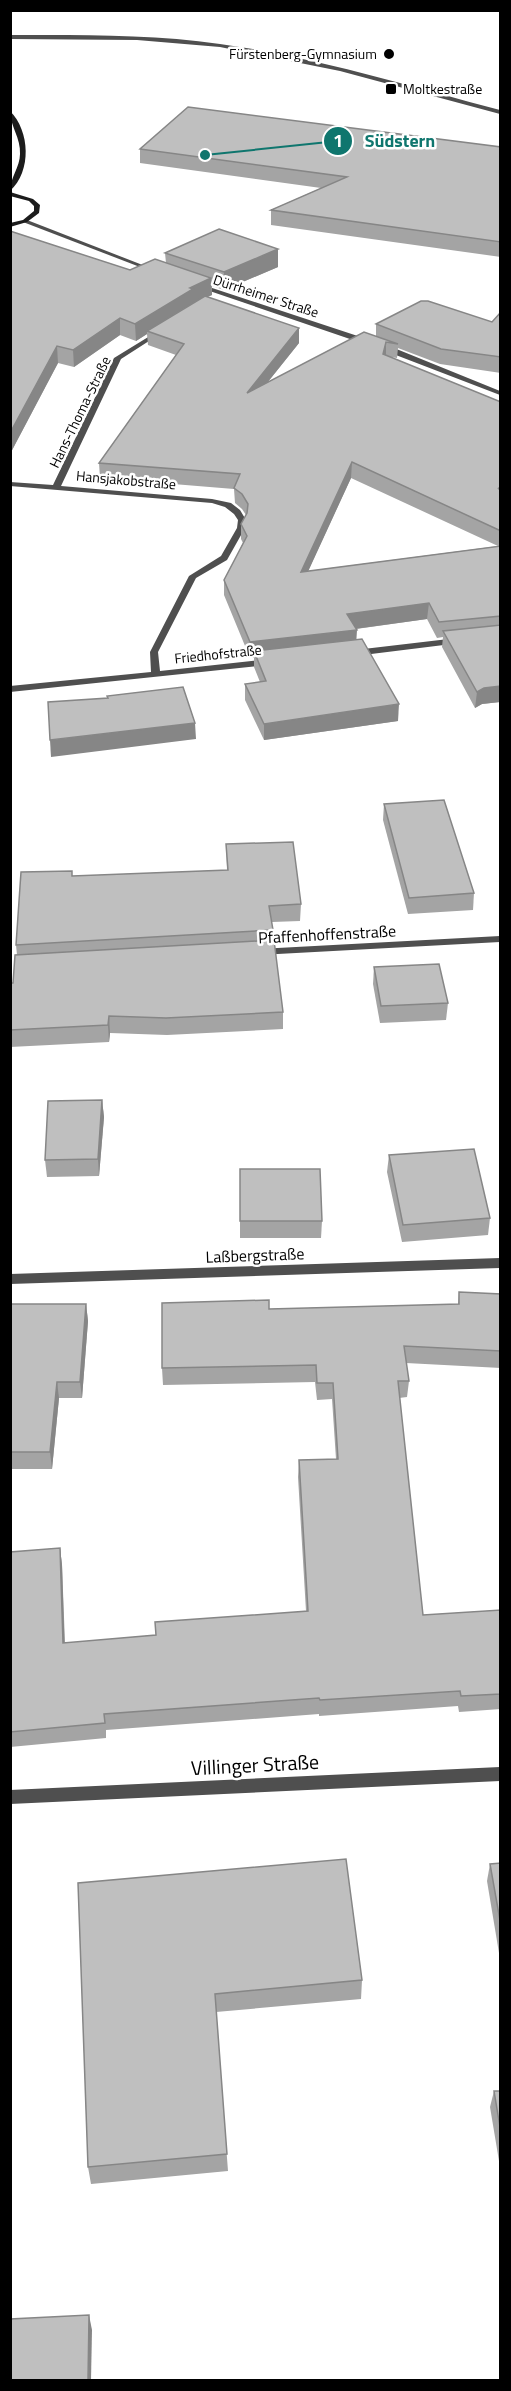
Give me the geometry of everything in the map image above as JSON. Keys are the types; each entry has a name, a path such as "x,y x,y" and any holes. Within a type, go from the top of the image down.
{"main road":[{"path":"10,113 20,131 25,150 22,168 10,189"},
{"path":"10,194 31,200 37,206 37,212 25,221 10,225"}],"street":[{"path":"10,38 123,38 180,41 241,49 330,68 489,109 499,109"},
{"path":"25,221 163,274"},
{"name":"Dürrheimer Straße","path":"193,284 391,350 501,393"},
{"path":"213,300 222,294"},
{"name":"Hans-Thoma-Straße","path":"56,488 118,358 165,329"},
{"name":"Hansjakobstraße","path":"10,484 212,501 228,505 237,512 242,520 241,528 224,558 194,576 154,652 156,675"},
{"path":"346,654 465,640"},
{"name":"Friedhofstraße","path":"10,689 275,662"},
{"name":"Pfaffenhoffenstraße","path":"249,953 501,939"},
{"name":"Laßbergstraße","path":"10,1279 501,1263"},
{"name":"Villinger Straße","path":"10,1797 501,1774"}],"building":[{"path":"188,107 501,147 501,242 271,210 347,177 140,149"},
{"path":"219,229 278,249 224,272 165,253"},
{"path":"10,231 130,270 155,259 211,278 190,288 193,289 135,324 120,318 73,350 57,346 10,433"},
{"path":"205,296 299,328 247,393 364,332 398,344 386,342 383,354 501,402 501,489 498,488 501,491 501,531 352,462 301,572 501,546 501,616 439,622 429,603 347,614 357,630 250,642 224,580 247,536 241,524 247,513 248,504 242,494 234,488 240,474 99,463 184,344 147,331"},
{"path":"421,301 428,301 492,322 501,312 501,357 441,349 376,324"},
{"path":"501,625 501,686 484,688 477,692 443,631"},
{"path":"362,639 399,704 264,724 245,684 266,681 254,651"},
{"path":"183,687 195,723 50,740 48,702 108,698 107,696"},
{"path":"444,800 474,893 409,898 384,804"},
{"path":"293,842 301,904 269,906 273,930 16,945 21,872 72,871 72,876 228,870 226,844"},
{"path":"274,940 283,1012 166,1018 109,1016 108,1025 10,1030 10,983 13,983 15,955"},
{"path":"439,964 448,1003 381,1006 374,967"},
{"path":"102,1100 98,1159 45,1160 48,1101"},
{"path":"474,1149 490,1218 403,1225 389,1155"},
{"path":"240,1169 320,1169 322,1221 240,1221"},
{"path":"459,1292 501,1294 501,1351 404,1346 409,1381 398,1381 423,1615 501,1610 501,1694 461,1696 460,1691 320,1700 319,1698 104,1714 105,1723 10,1732 10,1552 60,1548 63,1643 156,1635 155,1622 308,1611 299,1460 338,1459 333,1383 317,1383 316,1365 162,1368 162,1303 269,1300 269,1309 459,1304"},
{"path":"10,1304 86,1304 80,1382 57,1382 50,1452 10,1452"},
{"path":"346,1859 362,1980 215,1994 227,2154 88,2167 78,1883"},
{"path":"501,1863 501,1926 490,1864"},
{"path":"494,2091 501,2091 501,2133"},
{"path":"89,2315 88,2380 10,2380 10,2319"}],"place":[{"name":"Fürstenberg-Gymnasium","path":"389,54"},
{"name":"Moltkestraße","path":"391,89"},
{"name":"Südstern","path":"205,155"}]}
